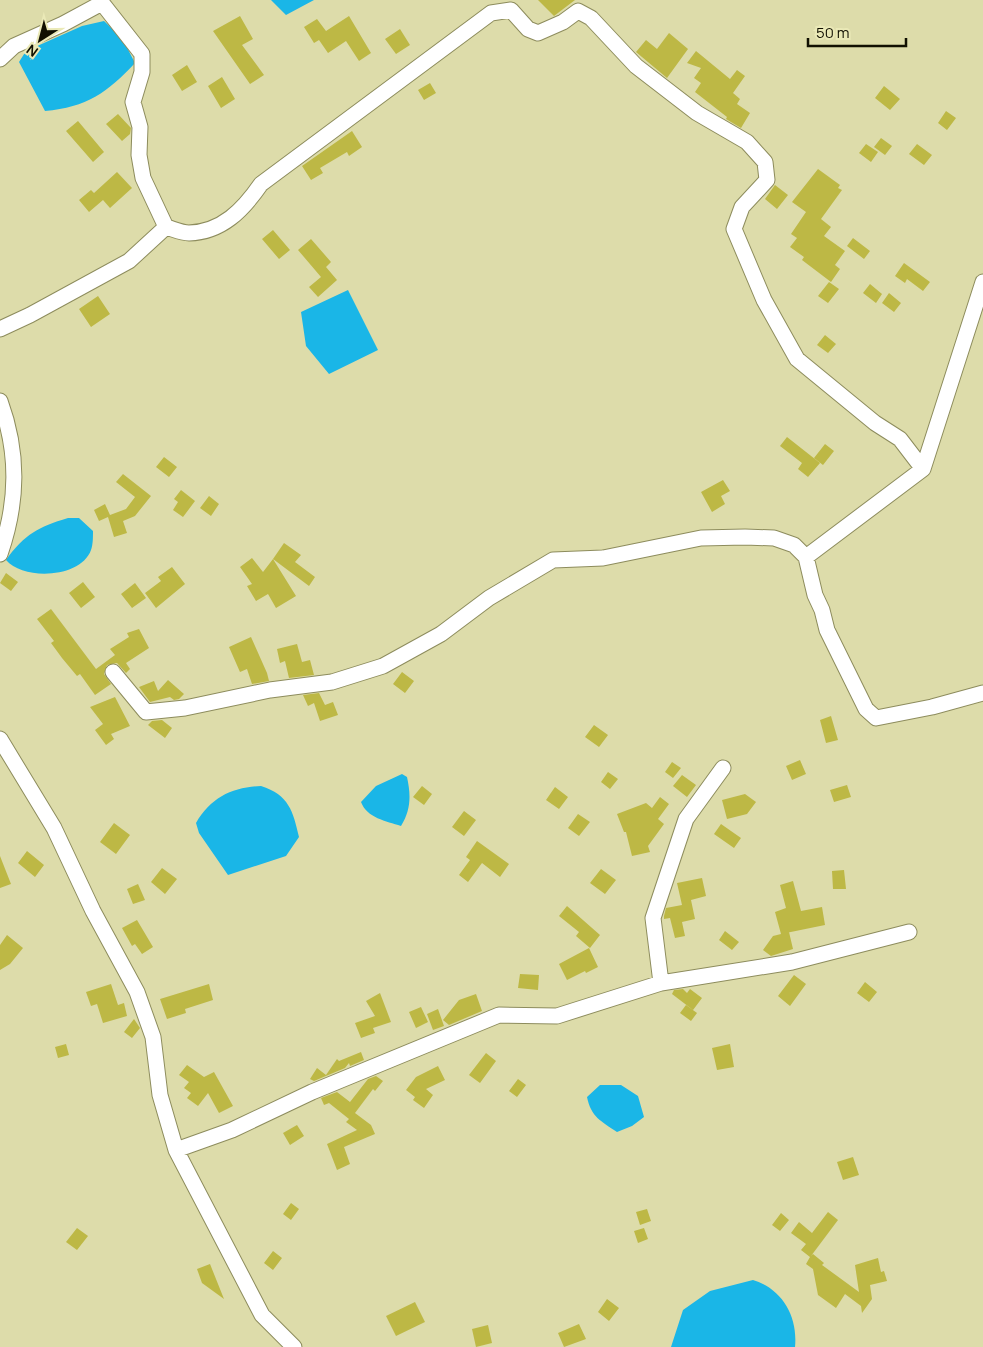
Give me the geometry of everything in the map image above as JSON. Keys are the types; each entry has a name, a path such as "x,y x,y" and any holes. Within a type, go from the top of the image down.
{"street":[{"path":"0,59 14,46 63,24 98,2 142,54 142,72 133,102 140,127 139,155 143,178 166,227 188,233 218,228 244,208 260,184 491,13 511,10 528,29 538,33 563,22 578,11 604,30 636,66 697,113 747,142 765,162 767,180 742,207 734,229 764,300 797,359 875,423 900,438 923,470"},
{"path":"0,329 30,316 129,260 166,227"},
{"path":"806,557 923,470 983,282"},
{"path":"0,402 9,426 16,475 8,532 0,554"},
{"path":"113,672 146,712 185,708 270,690 332,682 383,666 440,634 489,598 553,560 603,558 701,538 745,537 774,538 794,545 806,557 813,589 827,630 866,709 876,718 932,707 983,693"},
{"path":"0,739 54,828 93,911 137,992 153,1037 160,1096 176,1150 262,1315 294,1347"},
{"path":"661,983 653,918 686,819 723,768"},
{"path":"176,1150 232,1130 312,1092 499,1015 557,1016 661,983 792,962 909,932"}],"water":[{"path":"271,0 314,0 286,15"},
{"path":"104,21 122,38 135,63 115,83 95,97 73,106 45,111 19,62 26,51 82,26"},
{"path":"348,290 378,350 329,374 306,346 301,312"},
{"path":"68,518 79,518 93,531 91,550 85,559 76,566 64,571 38,573 14,567 6,560 19,544 40,528"},
{"path":"402,774 407,777 409,796 407,814 401,826 372,815 361,802 376,786"},
{"path":"261,786 284,799 292,812 299,837 286,856 228,875 199,833 196,823 209,806 224,795 232,791"},
{"path":"600,1085 621,1085 638,1096 644,1117 632,1126 617,1132 594,1114 589,1104 587,1097"},
{"path":"753,1280 772,1290 786,1305 794,1325 795,1347 671,1347 683,1310 710,1291"}],"building":[{"path":"538,0 575,0 554,16"},
{"path":"240,16 253,39 242,45 264,75 250,84 213,31"},
{"path":"349,16 371,53 359,61 346,41 328,53 319,40 314,43 304,27 317,19 326,31"},
{"path":"400,29 410,45 396,54 385,39"},
{"path":"669,33 688,49 667,78 636,52 646,40 657,49"},
{"path":"696,51 730,79 737,70 745,76 733,93 740,99 737,104 750,113 741,128 726,119 727,117 695,92 701,83 694,78 701,68 687,63"},
{"path":"187,65 197,82 182,91 172,75"},
{"path":"222,77 235,99 221,108 208,86"},
{"path":"430,83 436,93 424,100 418,90"},
{"path":"884,86 900,99 890,110 875,98"},
{"path":"946,111 956,118 947,130 938,123"},
{"path":"118,114 131,128 130,134 122,141 106,124"},
{"path":"78,121 104,152 93,162 66,131"},
{"path":"352,131 362,147 349,156 347,152 320,168 323,173 311,180 302,166"},
{"path":"881,138 892,146 885,155 874,147"},
{"path":"866,144 878,152 871,162 859,153"},
{"path":"917,144 932,155 924,165 909,154"},
{"path":"818,169 840,185 838,188 842,190 821,219 831,227 824,236 845,251 835,265 840,269 831,282 802,260 804,257 790,247 797,238 791,234 806,212 792,202"},
{"path":"117,172 132,188 110,208 103,200 89,212 79,200 91,190 94,193"},
{"path":"775,185 788,195 777,209 765,199"},
{"path":"273,230 290,250 279,259 262,239"},
{"path":"853,238 870,251 864,259 847,246"},
{"path":"311,239 331,262 326,267 337,280 318,297 309,287 321,277 298,250"},
{"path":"904,263 930,282 923,291 907,279 905,283 895,276"},
{"path":"829,282 839,289 828,303 818,296"},
{"path":"870,284 882,294 876,303 863,293"},
{"path":"889,293 901,303 894,312 882,303"},
{"path":"98,296 110,314 91,327 79,309"},
{"path":"825,335 836,344 828,353 817,345"},
{"path":"787,437 820,463 808,477 798,469 802,463 780,446"},
{"path":"825,444 834,451 823,465 814,458"},
{"path":"164,457 177,467 169,477 156,467"},
{"path":"123,474 151,496 135,516 123,521 127,533 114,537 108,517 99,521 94,510 105,504 110,515 126,509 135,497 116,482"},
{"path":"723,480 730,491 721,496 725,504 712,512 701,492"},
{"path":"181,490 195,501 183,517 173,510 178,502 174,499"},
{"path":"209,496 219,504 211,516 200,508"},
{"path":"284,543 301,555 295,562 315,577 309,586 273,559"},
{"path":"252,558 263,572 273,559 296,596 276,608 268,594 256,601 247,586 252,584 240,567"},
{"path":"172,567 185,584 156,608 145,593 161,581 158,577"},
{"path":"6,573 18,582 11,591 0,583"},
{"path":"83,582 95,597 81,608 69,593"},
{"path":"135,583 146,598 132,608 121,594"},
{"path":"51,609 96,669 115,655 110,649 129,637 127,633 139,629 149,648 126,663 130,669 126,673 117,663 107,665 104,674 111,684 95,695 80,674 77,676 62,658 51,643 54,641 37,619"},
{"path":"251,637 269,681 252,684 247,669 240,672 229,647"},
{"path":"297,644 302,662 310,660 314,675 289,678 285,661 280,663 277,649"},
{"path":"402,672 414,681 405,693 393,684"},
{"path":"168,680 184,694 179,699 174,700 170,697 150,702 139,687 154,681 158,691"},
{"path":"319,693 325,705 333,702 338,715 320,721 314,703 308,706 303,695"},
{"path":"115,697 130,726 111,734 114,739 106,745 95,730 103,724 90,707"},
{"path":"831,716 838,740 826,743 820,720"},
{"path":"162,720 172,728 165,738 148,725 152,721"},
{"path":"594,725 608,735 599,747 585,737"},
{"path":"800,760 806,774 792,780 786,766"},
{"path":"672,762 681,768 673,778 665,772"},
{"path":"608,772 618,779 610,789 601,782"},
{"path":"682,775 696,785 687,797 673,786"},
{"path":"847,785 851,797 834,802 830,790"},
{"path":"422,786 432,794 424,805 413,797"},
{"path":"555,787 568,797 559,809 546,800"},
{"path":"745,794 756,802 747,814 727,819 722,800"},
{"path":"660,797 669,804 658,819 664,824 648,846 650,852 632,856 626,832 624,832 617,814 646,803 652,808"},
{"path":"464,811 476,820 464,836 452,827"},
{"path":"578,814 590,822 579,836 568,828"},
{"path":"114,823 130,835 116,854 100,842"},
{"path":"721,824 741,838 734,848 714,834"},
{"path":"477,841 509,864 500,877 482,863 468,882 459,875 470,860 466,857"},
{"path":"27,851 44,865 35,877 18,863"},
{"path":"0,856 11,884 0,888"},
{"path":"162,868 177,879 165,894 151,882"},
{"path":"601,869 616,880 605,894 590,883"},
{"path":"844,870 846,889 833,889 832,871"},
{"path":"702,878 706,896 691,900 695,919 682,922 685,936 675,938 670,918 664,919 664,916 666,908 682,905 677,883"},
{"path":"793,881 801,911 822,907 825,925 781,934 775,912 786,908 780,885"},
{"path":"138,884 145,900 133,904 127,889"},
{"path":"567,906 600,935 590,948 576,936 579,932 559,916"},
{"path":"137,920 153,947 142,954 135,944 132,946 122,928"},
{"path":"725,931 739,942 732,950 719,940"},
{"path":"789,932 793,949 771,956 763,950 773,936"},
{"path":"7,935 23,948 10,964 0,970 0,945"},
{"path":"589,948 598,967 567,980 559,964"},
{"path":"520,974 539,975 538,990 518,988"},
{"path":"794,975 806,984 790,1006 778,996"},
{"path":"865,982 877,992 869,1002 857,993"},
{"path":"111,984 118,1005 124,1003 127,1016 103,1023 97,1004 91,1006 86,992"},
{"path":"209,984 213,1000 185,1009 186,1013 167,1019 160,999"},
{"path":"683,989 687,993 690,989 702,998 693,1010 672,994 674,990"},
{"path":"380,993 391,1022 373,1028 375,1033 361,1038 355,1023 375,1016 366,1001"},
{"path":"476,994 482,1011 449,1025 443,1020 459,1000"},
{"path":"686,1005 697,1013 691,1021 680,1013"},
{"path":"421,1007 428,1022 416,1028 409,1012"},
{"path":"438,1009 444,1026 433,1030 427,1014"},
{"path":"134,1019 140,1028 132,1038 124,1032"},
{"path":"66,1044 69,1055 58,1058 55,1047"},
{"path":"730,1044 734,1067 717,1070 712,1048"},
{"path":"361,1052 364,1060 350,1066 349,1063 345,1068 314,1081 310,1079 317,1068 326,1075 337,1059 339,1061"},
{"path":"486,1053 496,1061 480,1083 469,1075"},
{"path":"187,1065 204,1077 214,1072 233,1106 219,1113 208,1093 198,1106 187,1098 191,1093 184,1088 189,1082 179,1075"},
{"path":"438,1066 445,1080 426,1089 433,1095 424,1108 413,1100 415,1097 406,1090 416,1077"},
{"path":"376,1076 383,1081 375,1091 373,1089 355,1113 371,1125 375,1134 344,1147 350,1164 337,1170 327,1144 357,1130 346,1122 349,1119 329,1103 324,1105 321,1098 337,1092 350,1102 368,1079"},
{"path":"518,1079 526,1085 517,1097 509,1091"},
{"path":"297,1125 304,1136 290,1145 283,1133"},
{"path":"853,1157 859,1175 843,1180 837,1162"},
{"path":"291,1203 299,1209 291,1220 283,1214"},
{"path":"647,1209 651,1221 640,1225 636,1212"},
{"path":"828,1212 838,1220 811,1256 813,1254 824,1263 822,1265 859,1292 855,1265 878,1258 881,1272 884,1271 887,1281 870,1285 872,1299 862,1313 861,1306 845,1294 836,1308 818,1295 813,1269 806,1264 810,1257 801,1250 806,1244 791,1233 799,1222 812,1233"},
{"path":"781,1213 789,1220 780,1231 772,1225"},
{"path":"77,1228 88,1236 77,1250 66,1242"},
{"path":"644,1228 648,1239 638,1243 634,1231"},
{"path":"273,1251 282,1258 273,1270 264,1263"},
{"path":"210,1264 224,1299 202,1283 197,1269"},
{"path":"607,1299 619,1308 609,1321 598,1312"},
{"path":"415,1302 425,1322 396,1336 386,1316"},
{"path":"579,1324 586,1339 564,1347 558,1333"},
{"path":"488,1325 492,1343 476,1347 472,1329"}]}
